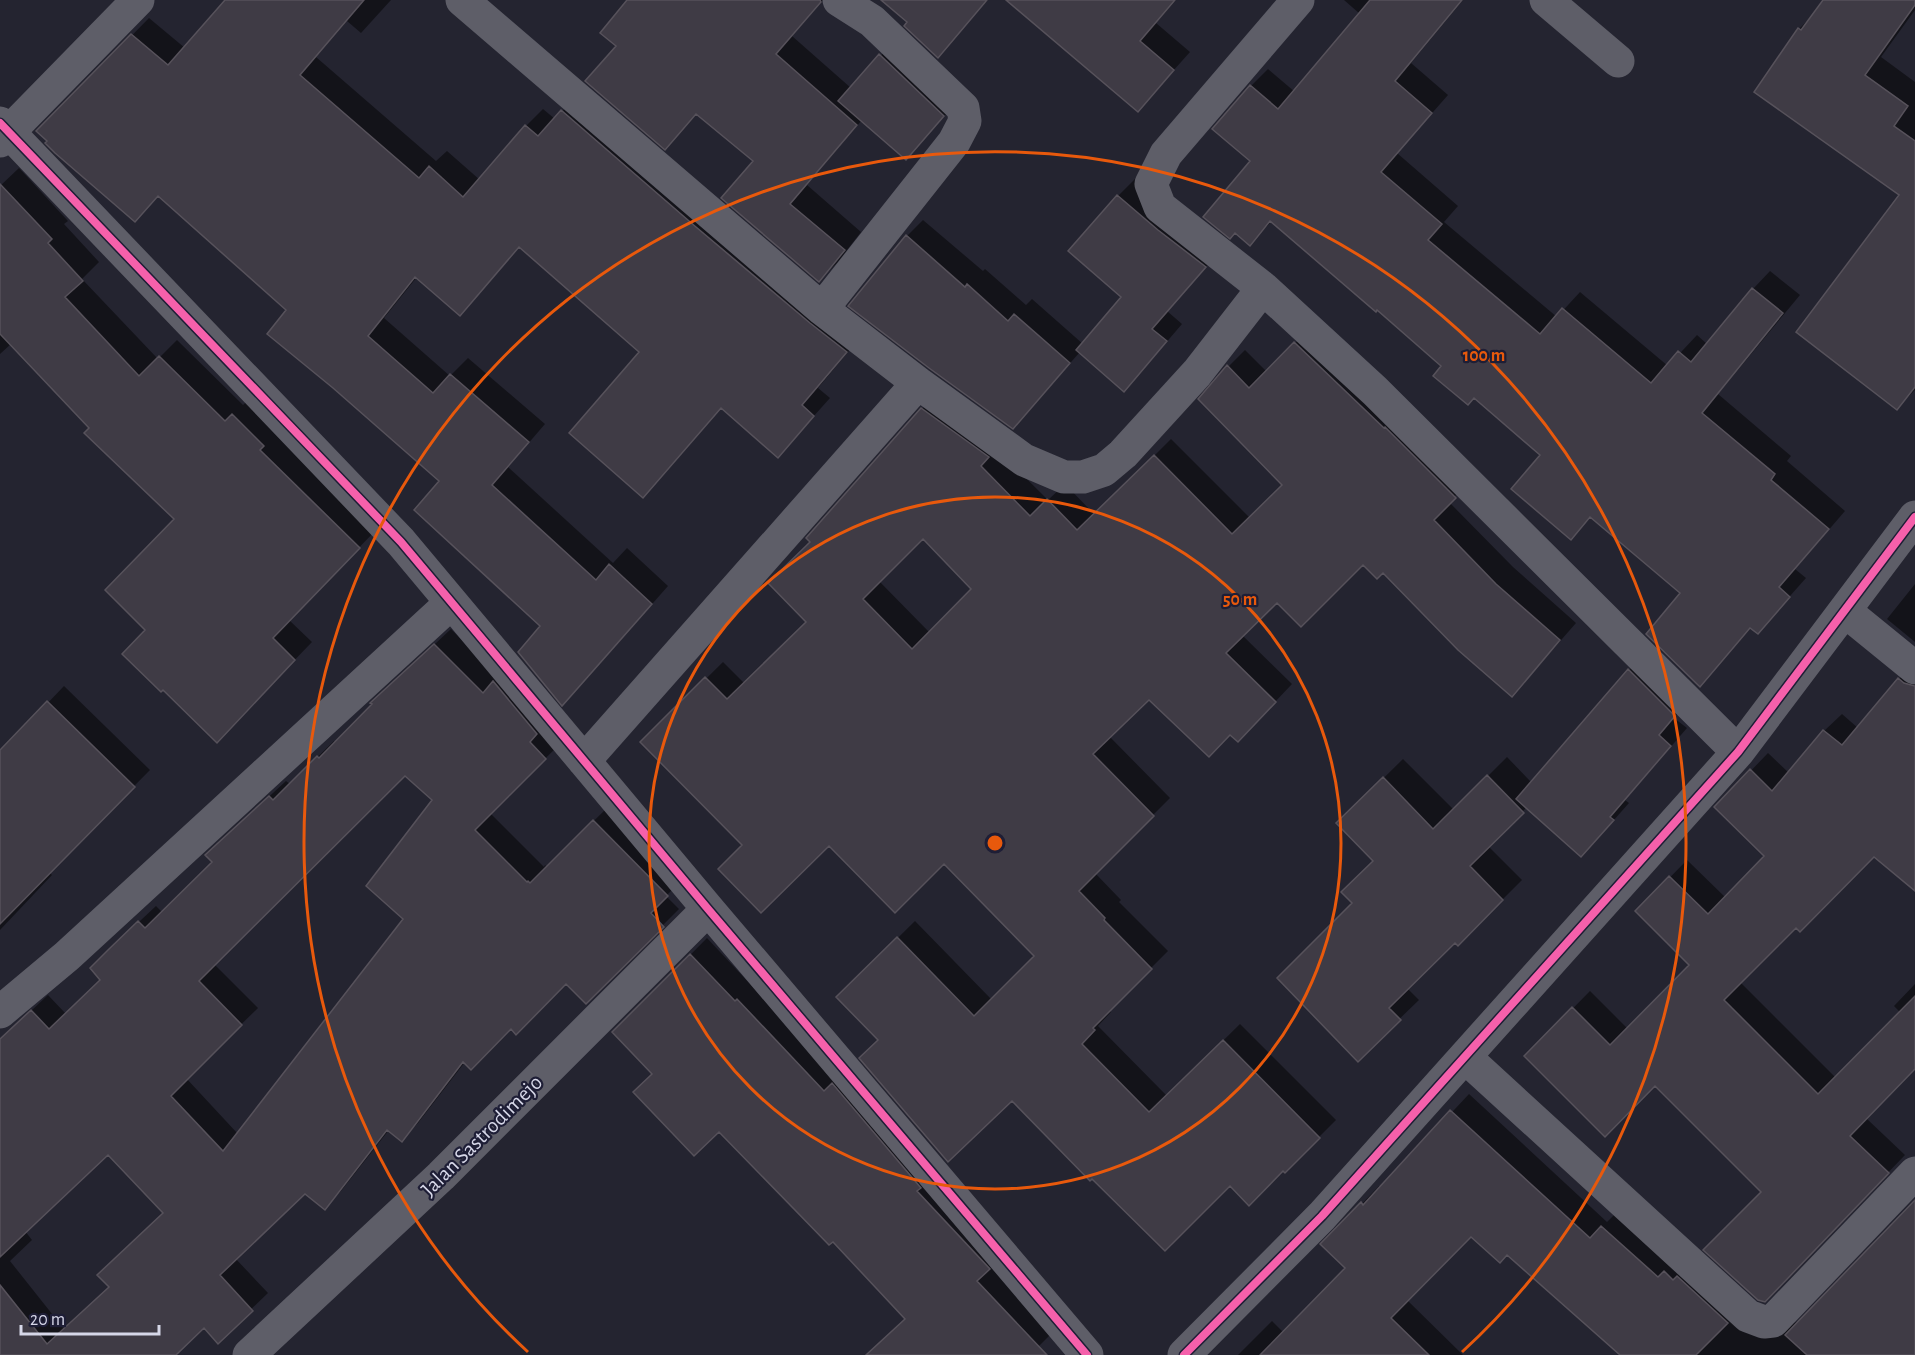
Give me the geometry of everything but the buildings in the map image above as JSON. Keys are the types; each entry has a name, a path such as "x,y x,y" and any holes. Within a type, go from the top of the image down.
{"street":[{"path":"138,0 3,132 401,542 708,909 1087,1355"},
{"path":"462,0 822,309 1024,460 1064,477 1083,477 1104,470 1123,454 1197,373 1263,288"},
{"path":"822,309 954,142 965,121 963,108 872,21 839,0"},
{"path":"1298,0 1166,154 1151,184 1160,207 1263,288 1376,391 1738,752"},
{"path":"1546,0 1618,61"},
{"path":"584,761 918,383"},
{"path":"1184,1355 1322,1216 1738,752 1915,518"},
{"path":"0,1012 67,956 451,603"},
{"path":"1845,611 1915,669"},
{"name":"Jalan Sastrodimejo","path":"249,1355 441,1176 708,909"},
{"path":"1465,1057 1748,1316 1764,1322 1773,1321 1915,1173"}],"cycle path":[{"path":"0,123 401,542 708,909 1087,1355"},
{"path":"1184,1355 1322,1216 1738,752 1915,517"}]}
